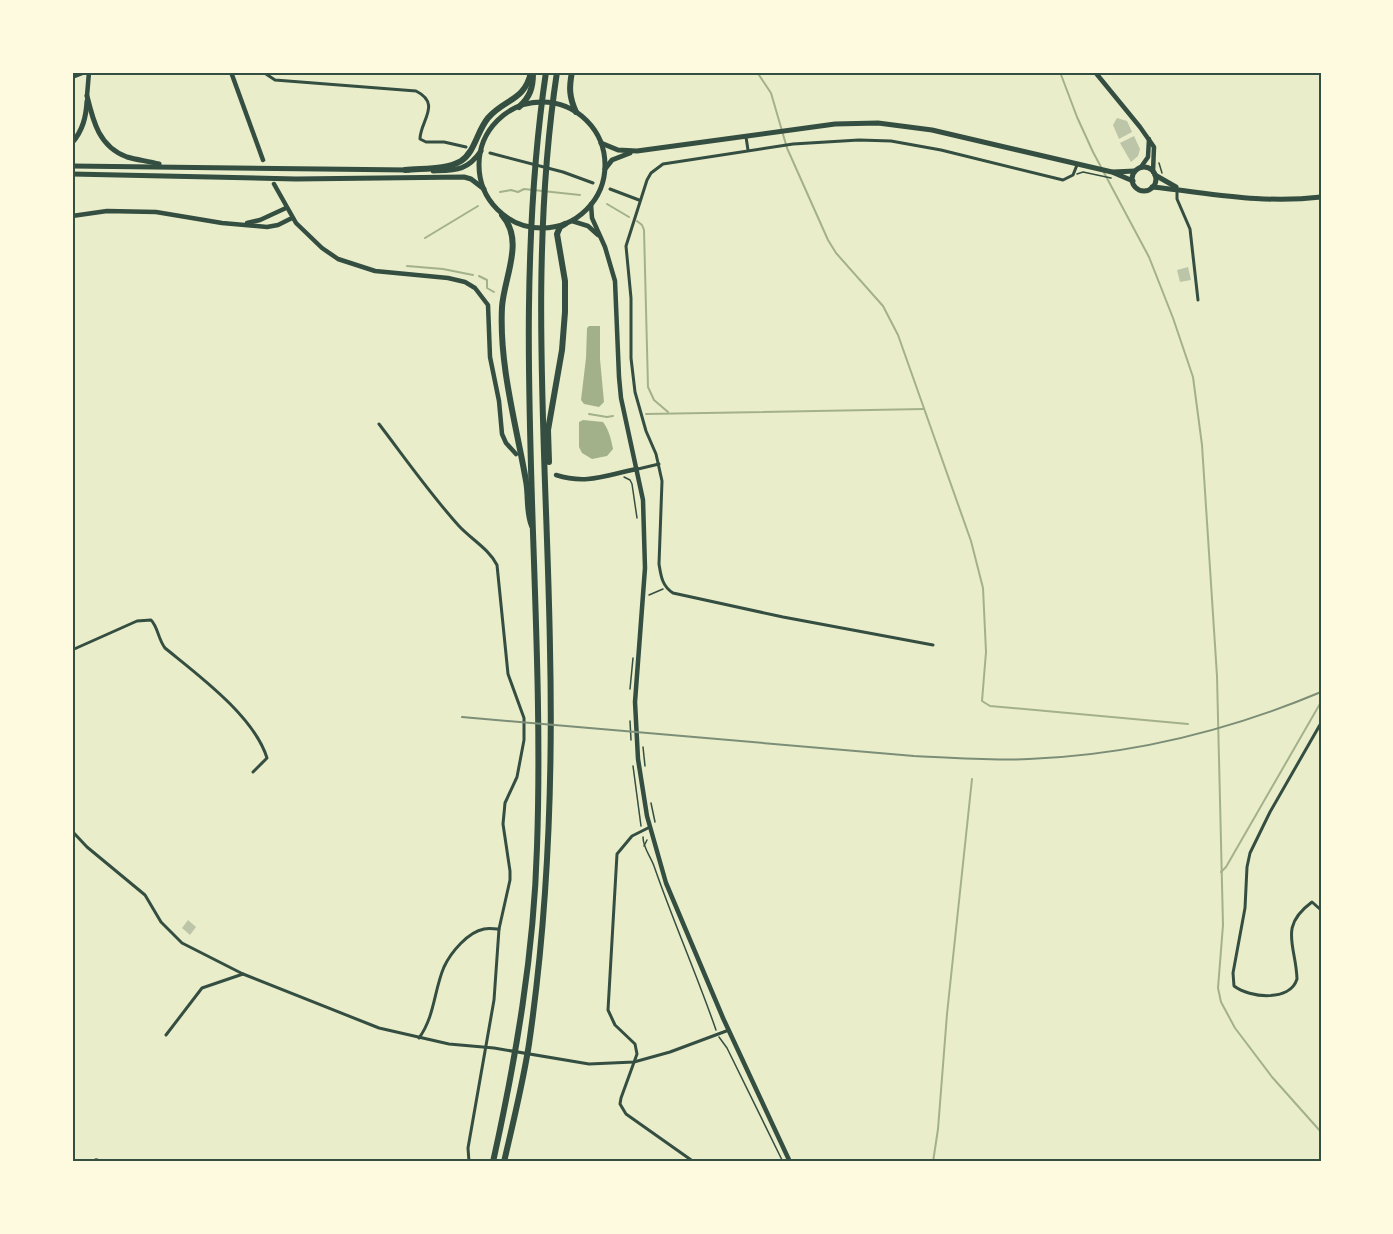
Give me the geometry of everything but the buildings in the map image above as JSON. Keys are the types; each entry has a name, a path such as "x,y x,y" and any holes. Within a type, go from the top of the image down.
{"highway":[{"path":"519,107 531,91 532,72"},
{"path":"405,170 452,165 463,160 471,152 478,132 491,114 522,93 532,72"},
{"path":"493,1162 518,1043 528,967 537,858 538,682 530,331 533,200 546,72"},
{"path":"504,1162 529,1046 544,912 548,846 550,649 540,330 547,171 557,72"},
{"path":"572,72 570,100 576,112"},
{"path":"502,215 511,226 514,238 502,308 504,349 509,391 527,484 528,515 534,529"},
{"path":"545,477 549,467 548,430 562,350 565,312 565,281 557,234 560,227 565,224"}],"main road":[{"path":"72,77 87,72 87,96 83,125 72,143"},
{"path":"231,72 263,160"},
{"path":"1095,72 1154,147 1155,181 1152,187"},
{"path":"87,96 99,135 111,148 127,157 167,166"},
{"path":"541,103 552,103 576,112 594,129 601,143 604,169 601,185 591,204 565,224 546,229 514,222 502,215 492,204 484,189 479,170 481,151 492,127 507,113 519,107 541,103"},
{"path":"601,143 618,150 637,151 835,124 904,126 1082,168 1112,172 1135,171 1141,167 1148,157 1149,139"},
{"path":"72,166 455,170 468,166 481,151"},
{"path":"604,169 612,160 637,151"},
{"path":"1141,167 1149,168 1177,188"},
{"path":"1135,171 1133,181 1141,190 1152,187 1177,188 1250,199 1281,200 1321,197"},
{"path":"1112,172 1133,181"},
{"path":"72,174 296,179 464,177 471,179 484,189"},
{"path":"274,184 292,218 322,248 356,266 375,271 448,278 465,282 475,288 488,305 490,357 499,401 502,434 506,443 516,454"},
{"path":"591,204 592,218 615,281 619,377 643,500 645,537 643,599 635,709 638,759 650,827 648,839 729,1030 790,1162"},
{"path":"241,224 260,220 286,208"},
{"path":"72,216 145,211 267,227 278,225 292,218"},
{"path":"572,220 588,226 601,238"},
{"path":"556,475 573,481 586,481 637,469"}],"street":[{"path":"263,72 275,80 416,91 426,98 429,109 420,139 426,142 444,142 466,147"},
{"path":"746,136 748,150"},
{"path":"933,645 783,617 673,592 666,588 660,574 659,564 662,481 659,464 637,401 631,358 631,298 626,246 639,200 651,173 663,164 775,146 849,140 891,141 941,150 1063,180 1073,176 1082,168"},
{"path":"490,153 541,165 592,183"},
{"path":"1177,188 1177,199 1190,229 1198,300"},
{"path":"610,189 639,200"},
{"path":"379,424 460,527 492,556 497,565 508,674 524,718 524,740 517,777 505,803 503,824 510,880 498,929 494,1000 468,1148 469,1162"},
{"path":"637,469 659,464"},
{"path":"72,650 137,621 151,620 155,624 159,641 165,648 225,698 264,748 267,758 253,772"},
{"path":"1321,723 1270,812 1250,853 1245,908 1233,973 1234,986 1251,993 1276,995 1289,991 1296,984 1297,971 1291,928 1298,915 1312,902 1321,910"},
{"path":"650,827 632,836 617,854 608,1010 615,1025 635,1044 637,1054 621,1098 622,1108 637,1123 694,1162"},
{"path":"72,831 94,853 145,895 161,922 182,943 243,974 379,1028 449,1044 494,1048 589,1064 634,1062 670,1053 729,1030"},
{"path":"419,1038 435,1004 444,968 452,955 467,938 483,929 498,929"},
{"path":"166,1035 202,988 243,974"}],"lane":[{"path":"90,1162 96,1159 107,1162"}],"path":[{"path":"1159,160 1164,175"},
{"path":"1082,168 1114,179"},
{"path":"622,477 628,478 632,484 638,520"},
{"path":"643,599 666,588"},
{"path":"643,744 645,767"},
{"path":"651,803 656,824"},
{"path":"643,834 648,839 644,847 650,856 716,1029"},
{"path":"720,1039 727,1048 783,1162"}],"shaded area":[{"path":"589,326 600,326 604,402 599,407 584,404 581,400"},
{"path":"583,420 603,422 605,425 613,449 607,456 592,459 582,453 579,447 579,422"}],"waterway":[{"path":"757,72 771,93 787,148 828,240 836,253 883,306 898,335 971,541 983,588 986,652 982,701 990,706 1188,724"},
{"path":"1060,72 1093,152 1149,257 1193,377 1202,445 1217,676 1223,925 1218,988 1221,1002 1235,1028 1272,1077 1321,1132"},
{"path":"500,192 511,190 518,192 524,189 580,195"},
{"path":"607,204 629,217"},
{"path":"425,238 478,206"},
{"path":"637,221 644,230 648,387 654,400 668,412"},
{"path":"407,266 443,269 473,275"},
{"path":"479,276 487,280 487,288 494,292"},
{"path":"646,414 924,409"},
{"path":"589,414 613,416"},
{"path":"1221,872 1321,702"},
{"path":"933,1162 972,779"}],"railway":[{"path":"462,717 914,756 1015,760 1067,757 1178,739 1250,718 1321,692"}]}
